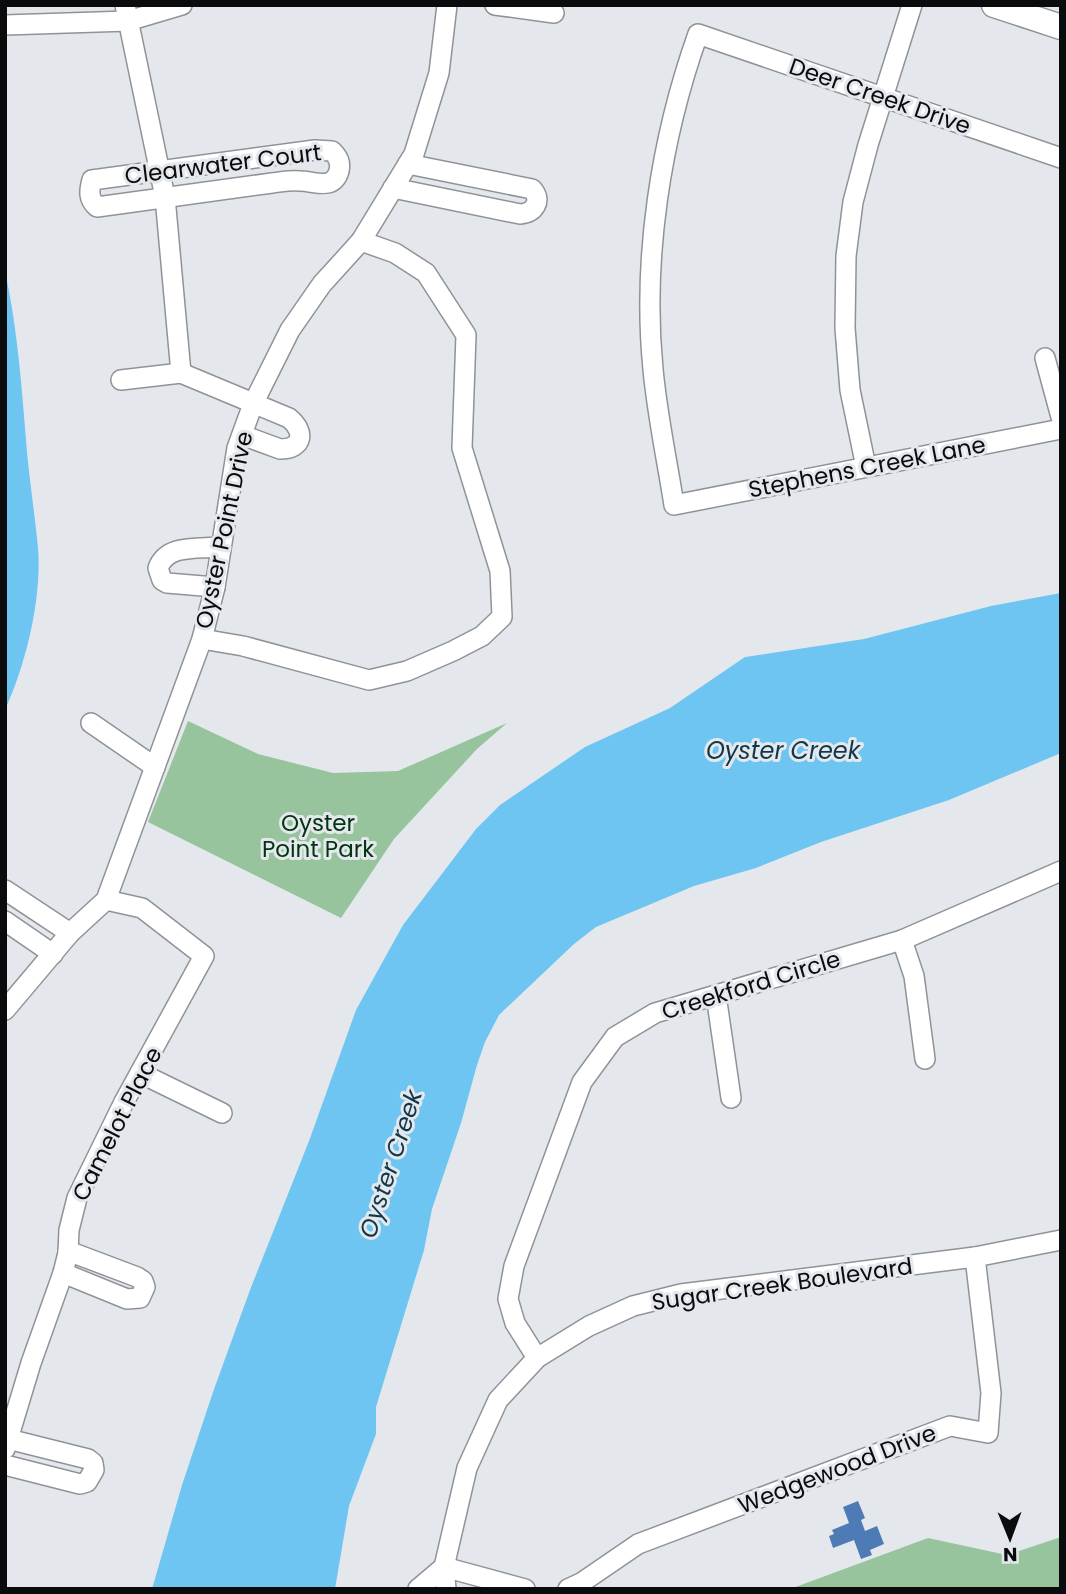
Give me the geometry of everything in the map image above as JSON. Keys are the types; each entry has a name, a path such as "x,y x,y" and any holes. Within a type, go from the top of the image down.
{"main road":[{"path":"994,5 1061,27"}],"street":[{"path":"5,25 182,5"},
{"name":"Oyster Point Drive","path":"5,1010 70,933 106,900 202,639 215,587 219,547 237,448 253,404 290,330 322,284 361,241 414,154 439,73 447,5"},
{"path":"495,5 554,13"},
{"path":"866,467 850,390 845,328 846,256 853,202 912,5"},
{"path":"127,13 161,169 181,373"},
{"name":"Deer Creek Drive","path":"674,505 653,369 649,291 660,183 671,119 698,34 1061,158"},
{"name":"Clearwater Court","path":"315,150 332,151 340,166 332,182 324,185 299,181 97,207 91,202 89,191 92,180 268,156 315,150"},
{"path":"268,156 272,183"},
{"path":"393,188 520,214 533,211 537,206 536,194 532,189 408,164"},
{"path":"202,639 243,646 369,680 407,671 482,636 502,617 500,570 462,448 466,335 426,273 395,253 361,241"},
{"path":"1045,358 1061,417"},
{"path":"121,380 181,373 289,418 297,424 300,435 298,444 293,449 280,449 242,435"},
{"name":"Stephens Creek Lane","path":"674,505 1061,429"},
{"path":"215,587 167,583 162,580 158,568 163,556 173,551 219,547"},
{"path":"91,723 155,767"},
{"name":"Creekford Circle","path":"537,1358 515,1322 508,1299 514,1266 582,1082 615,1037 655,1013 902,940 1061,872"},
{"path":"5,890 70,933"},
{"name":"Camelot Place","path":"6,1444 63,1273 77,1198 140,1073 204,956 142,908 106,900"},
{"path":"5,922 52,954"},
{"path":"902,940 914,976 925,1059"},
{"path":"716,995 731,1098"},
{"path":"140,1073 222,1113"},
{"name":"Sugar Creek Boulevard","path":"446,1589 444,1567 467,1468 498,1400 537,1358 589,1326 633,1306 681,1294 975,1257 1061,1240"},
{"path":"63,1273 127,1299 140,1298 143,1293 143,1281 137,1277 68,1251"},
{"name":"Wedgewood Drive","path":"568,1589 638,1544 950,1426 988,1433 991,1392 975,1257"},
{"path":"5,1465 80,1484 87,1482 94,1470 88,1459 6,1444"},
{"path":"418,1589 444,1567 525,1589"}],"green space":[{"name":"Oyster Point Park","path":"188,721 258,754 333,773 398,771 507,723 477,749 394,839 341,918 148,822"},
{"path":"1061,1537 1061,1589 790,1589 928,1538 1007,1555"}],"water":[{"path":"5,271 19,361 39,568 35,610 26,652 5,710"},
{"name":"Oyster Creek","path":"1061,593 1061,753 949,800 821,842 756,868 694,886 596,927 574,944 499,1015 477,1065 432,1209 424,1250 376,1407 376,1434 349,1506 335,1589 152,1589 182,1485 213,1392 356,1010 403,925 476,829 500,805 585,747 670,708 745,657 864,639 991,606"}],"building":[{"path":"858,1501 865,1518 861,1520 865,1531 877,1526 884,1544 870,1550 872,1555 861,1559 854,1540 833,1548 829,1536 834,1534 832,1530 849,1523 843,1507"}]}
